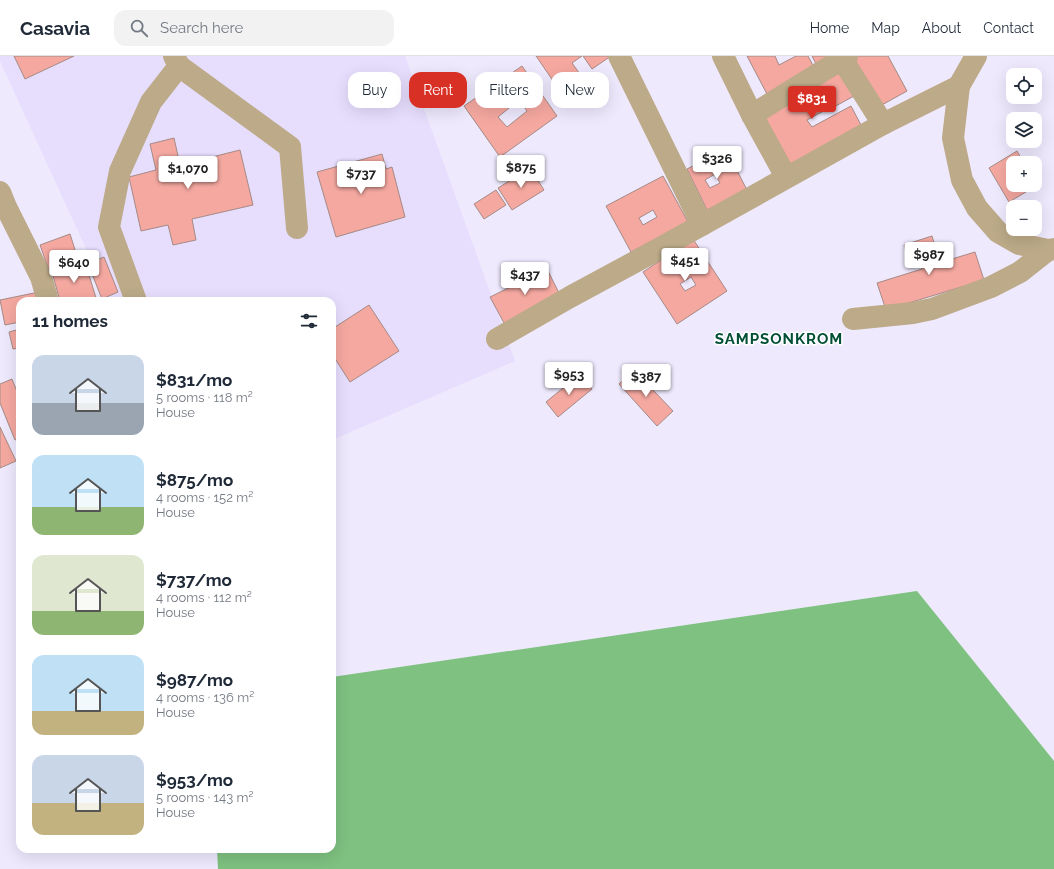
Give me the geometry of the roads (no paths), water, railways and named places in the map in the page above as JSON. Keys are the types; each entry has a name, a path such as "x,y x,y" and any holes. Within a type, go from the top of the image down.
{"street":[{"path":"619,56 702,225"},
{"path":"723,56 752,115 786,177"},
{"path":"976,56 959,86 953,138 962,180 977,208 998,232 1019,244 1051,249"},
{"path":"752,115 843,57 883,124"},
{"path":"135,297 109,227 120,171 151,102 176,61 290,147 297,228"},
{"path":"497,339 786,177 883,124 959,86"},
{"path":"0,192 41,277 47,297"},
{"path":"853,319 912,313 932,309 991,287 1020,272 1051,249"}],"district":[{"name":"SAMPSONKROM","path":"779,339"}]}
